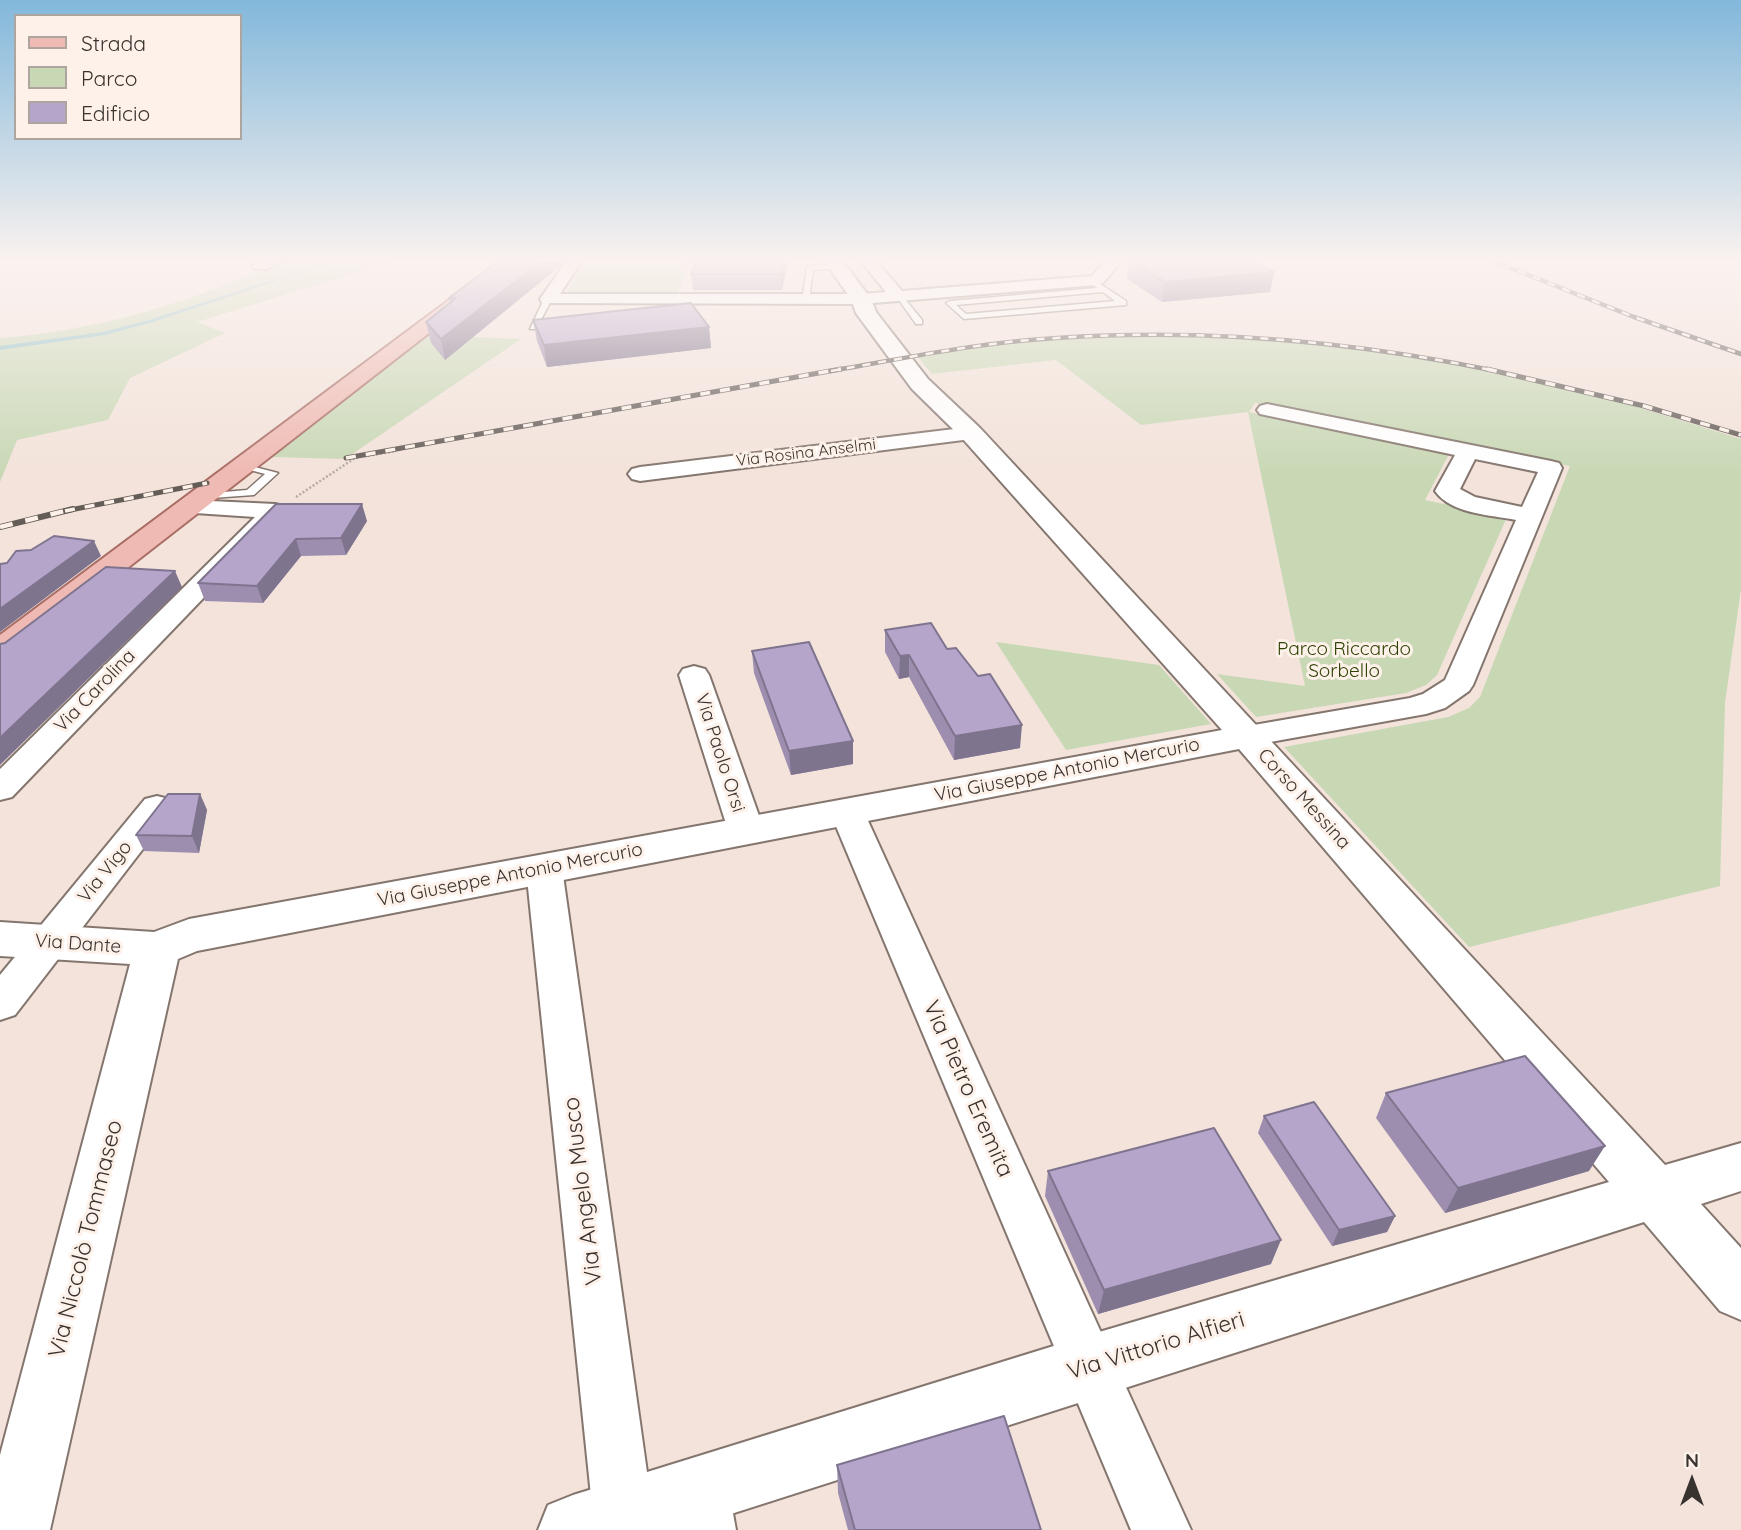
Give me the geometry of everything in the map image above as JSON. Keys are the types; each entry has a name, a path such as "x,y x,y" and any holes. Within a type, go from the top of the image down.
{"main road":[{"path":"0,651 420,330"}],"street":[{"name":"Corso Messina","path":"879,330 920,384 960,421 1248,736 1741,1291"},
{"name":"Via Giuseppe Antonio Mercurio","path":"157,949 189,936 1248,736 1415,707 1434,701 1458,685 1551,468 1267,410"},
{"name":"Via Rosina Anselmi","path":"640,474 960,421"},
{"path":"1468,451 1447,491 1467,503 1530,516"},
{"path":"195,502 275,511"},
{"path":"107,571 180,579 275,511"},
{"name":"Via Carolina","path":"0,789 180,579"},
{"name":"Via Paolo Orsi","path":"694,675 746,831"},
{"name":"Via Vigo","path":"0,1004 157,807"},
{"name":"Via Pietro Eremita","path":"847,812 1161,1530"},
{"name":"Via Angelo Musco","path":"544,868 598,1522"},
{"name":"Via Dante","path":"0,939 157,949"},
{"name":"Via Niccolò Tommaseo","path":"15,1530 157,949"},
{"name":"Via Vittorio Alfieri","path":"598,1522 703,1510 1090,1367 1741,1167"}],"lane":[{"path":"195,502 250,493 273,473 243,465"}],"path":[{"path":"275,511 355,458 396,451"}],"green space":[{"path":"64,330 218,330 225,333 130,378 108,420 17,440 0,482 0,338"},
{"path":"429,335 521,339 345,459 269,457"},
{"name":"Parco Riccardo Sorbello","path":"1126,335 1287,341 1448,361 1577,389 1741,439 1741,589 1725,703 1720,886 1469,947 1284,747 1448,717 1469,708 1480,697 1570,466 1255,403 1249,412 1449,454 1425,500 1507,517 1437,675 1426,685 1406,693 1256,717 1217,674 1305,686 1248,412 1141,425 1056,360 932,374 917,356 1001,343"},
{"path":"996,642 1159,665 1211,724 1066,750"}],"building":[{"path":"433,330 452,330 441,339"},
{"path":"538,330 678,330 544,345"},
{"path":"276,504 362,504 341,538 296,539 257,586 198,583"},
{"path":"54,536 94,541 0,609 0,564 7,563 16,551 31,550"},
{"path":"106,567 175,571 0,738 0,644 5,643"},
{"path":"931,623 947,649 956,648 978,676 990,674 1022,725 955,736 909,655 900,656 885,630"},
{"path":"809,642 853,741 789,751 752,651"},
{"path":"168,794 200,794 192,836 136,835"},
{"path":"1525,1056 1605,1146 1458,1188 1386,1093"},
{"path":"1314,1102 1395,1216 1339,1230 1264,1116"},
{"path":"1214,1128 1281,1240 1104,1290 1048,1171"},
{"path":"1004,1416 1041,1530 855,1530 837,1465"}],"waterway":[{"path":"0,348 116,330"}],"railway":[{"path":"1673,330 1741,354"},
{"path":"831,371 1000,343 1112,335 1223,336 1332,345 1494,371"},
{"path":"346,458 841,369"},
{"path":"1487,369 1494,371"},
{"path":"1494,371 1644,406 1741,435"},
{"path":"65,511 207,483"},
{"path":"0,527 73,509"}]}
